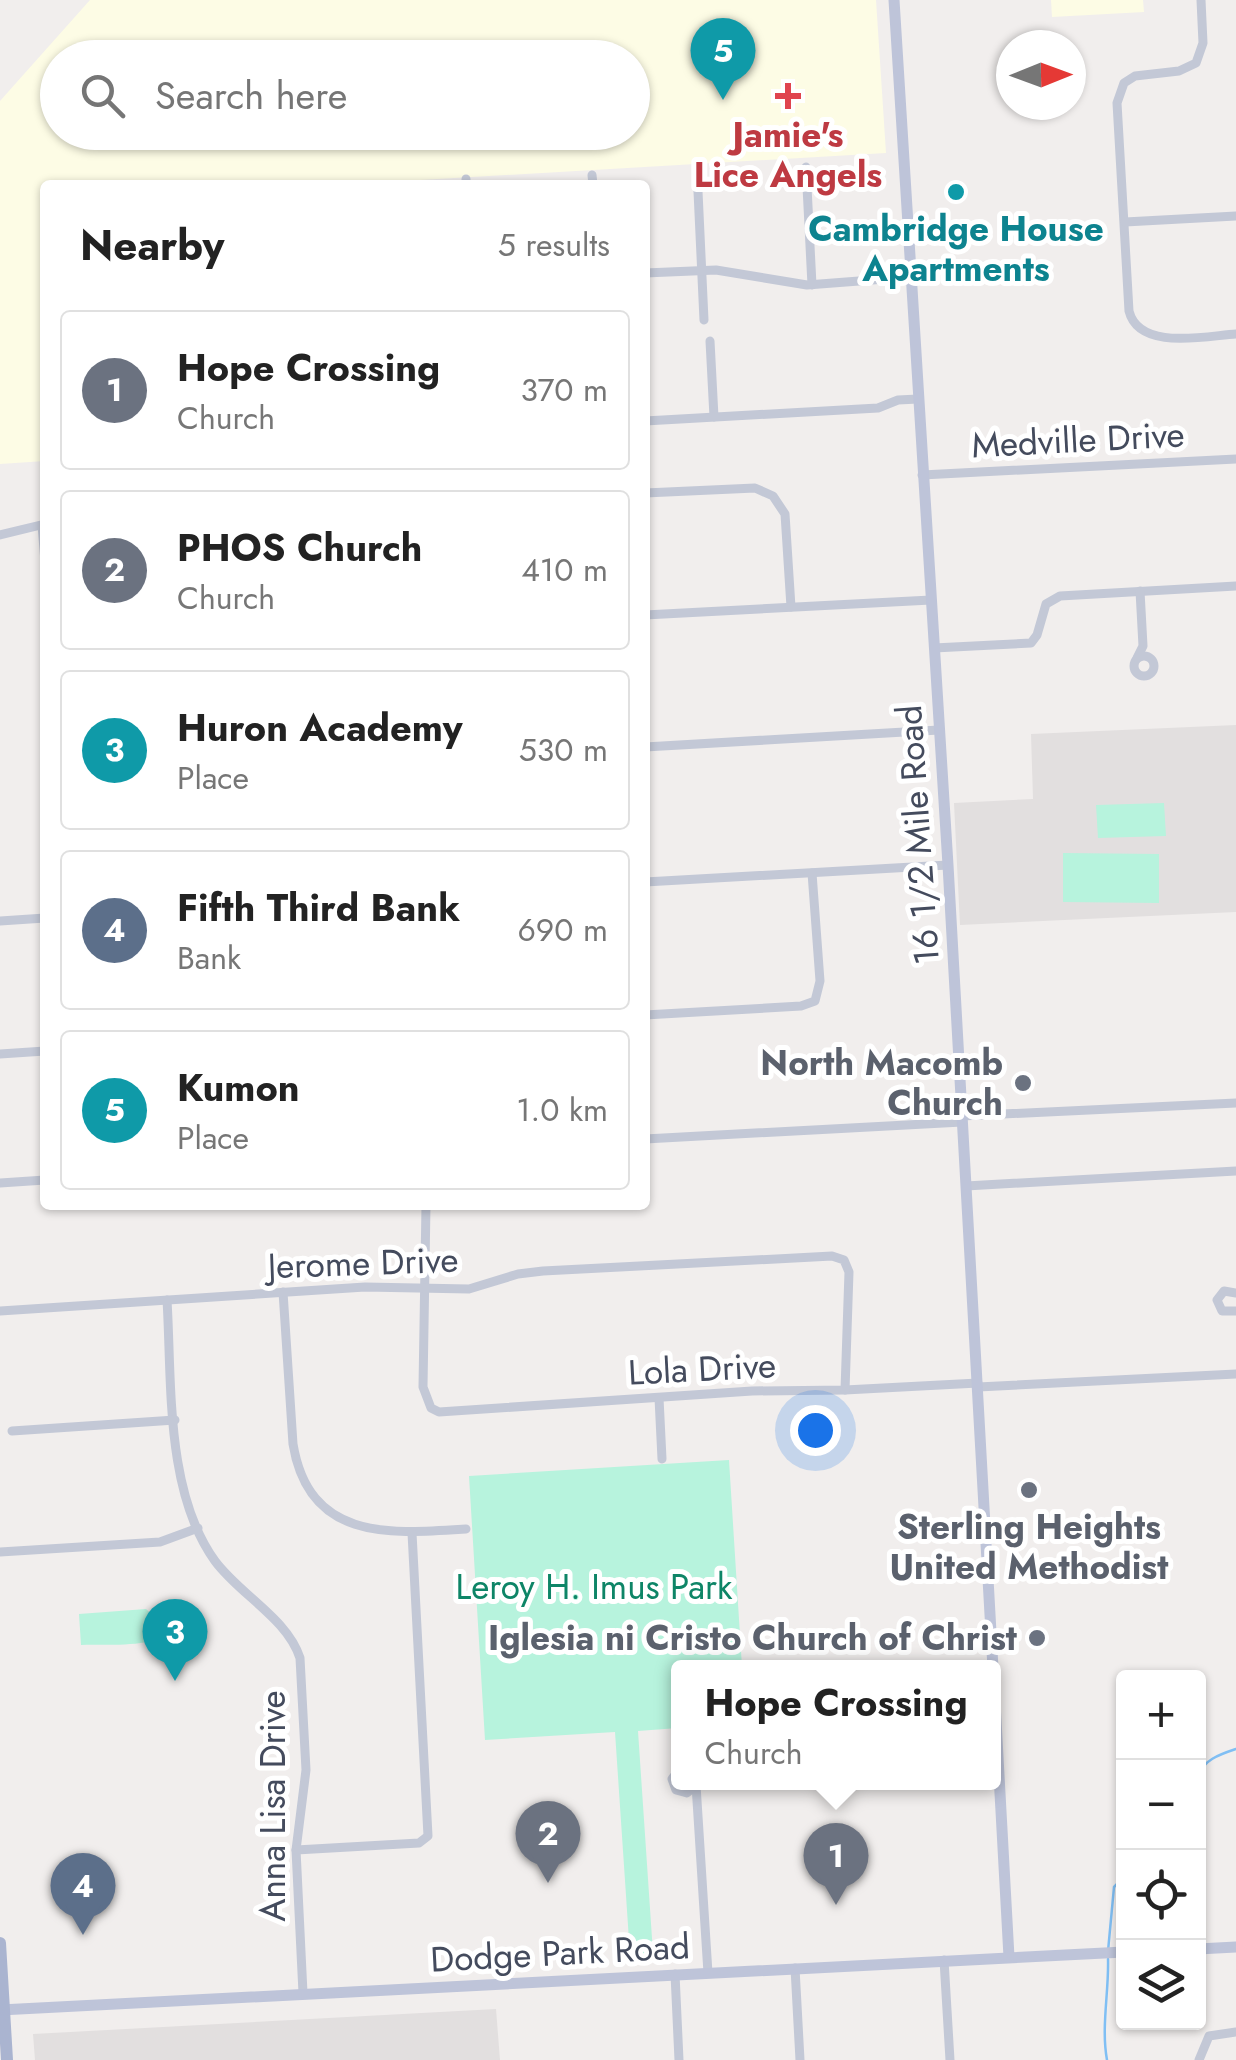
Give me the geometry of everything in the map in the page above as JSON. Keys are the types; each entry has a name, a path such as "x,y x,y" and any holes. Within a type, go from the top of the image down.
{"main road":[{"path":"0,1943 7,2060"}],"street":[{"name":"16 1/2 Mile Road","path":"894,0 993,1660"},
{"path":"1201,0 1203,43 1196,63 1183,70 1134,76 1120,92 1117,103 1129,311 1137,328 1158,336 1236,334"},
{"path":"806,168 812,285"},
{"path":"696,170 704,320"},
{"path":"1124,222 1236,216"},
{"path":"650,273 702,270 812,285 911,277"},
{"path":"710,341 714,417"},
{"path":"650,421 878,408 918,398"},
{"name":"Medville Drive","path":"922,476 1236,459"},
{"path":"650,493 743,487 761,489 773,496 785,514 791,607"},
{"path":"0,535 40,525"},
{"path":"934,648 1031,643 1038,635 1043,609 1052,598 1236,586"},
{"path":"1140,592 1143,646 1154,669 1143,676 1134,670 1143,646"},
{"path":"650,615 930,600"},
{"path":"1137,658 1149,657"},
{"path":"650,747 939,730"},
{"path":"650,882 948,865"},
{"path":"650,1015 815,1002 820,981 812,873"},
{"path":"0,921 40,918"},
{"path":"0,1054 40,1051"},
{"path":"650,1139 1236,1103"},
{"path":"966,1186 1236,1171"},
{"path":"0,1182 40,1180"},
{"path":"424,1288 426,1210"},
{"name":"Jerome Drive","path":"0,1311 284,1292 469,1289 518,1274 544,1271 832,1256 844,1260 848,1272 845,1390"},
{"name":"Lola Drive","path":"424,1288 423,1387 431,1408 451,1414 752,1391 1236,1374"},
{"path":"284,1292 293,1444 304,1480 324,1506 350,1524 374,1531 412,1533 466,1529"},
{"path":"1236,1293 1224,1292 1218,1300 1222,1311 1236,1311"},
{"name":"Anna Lisa Drive","path":"168,1300 180,1476 198,1528 210,1554 227,1576 296,1645 302,1673 306,1770 296,1850 303,1993"},
{"path":"659,1398 662,1459"},
{"path":"12,1431 175,1420"},
{"path":"0,1552 160,1542 198,1528"},
{"path":"296,1850 420,1843 429,1832 412,1533"},
{"path":"676,1790 697,1801"},
{"path":"684,1794 689,1790"},
{"path":"696,1790 708,1973"},
{"path":"998,1790 1009,1957"},
{"path":"1206,1949 1236,1948"},
{"name":"Dodge Park Road","path":"2,2010 1116,1952"},
{"path":"944,1960 950,2060"},
{"path":"795,1968 800,2060"},
{"path":"675,1974 680,2060"},
{"path":"1200,2060 1209,2036 1236,2032"}],"shaded area":[{"path":"90,0 876,0 886,153 420,180 40,180 40,461 0,464 0,101 40,56 40,150 650,150 650,40 54,40"},
{"path":"1051,0 1143,0 1144,12 1052,17"},
{"path":"1236,725 1236,912 960,925 954,803 1033,799 1031,734"},
{"path":"496,2009 500,2060 35,2060 33,2034"}],"green space":[{"path":"1164,803 1166,836 1098,838 1096,805"},
{"path":"1063,853 1159,854 1159,903 1063,902"},
{"name":"Leroy H. Imus Park","path":"729,1460 742,1660 671,1660 671,1729 638,1731 653,1953 630,1955 615,1732 485,1740 469,1476"},
{"path":"146,1609 158,1620 165,1613 179,1627 146,1642 81,1645 79,1614"}],"waterway":[{"path":"1206,1764 1236,1749"},
{"path":"1108,1951 1116,1885"},
{"path":"1107,2060 1108,1959"}],"place":[{"name":"Jamie's Lice Angels","path":"788,96"},
{"name":"Kumon","path":"723,100"},
{"name":"Cambridge House Apartments","path":"956,192"},
{"name":"North Macomb Church","path":"1023,1083"},
{"name":"Sterling Heights United Methodist","path":"1029,1490"},
{"name":"Iglesia ni Cristo Church of Christ","path":"1037,1638"},
{"name":"Huron Academy","path":"175,1681"},
{"name":"PHOS Church","path":"548,1883"},
{"name":"Hope Crossing","path":"836,1905"},
{"name":"Fifth Third Bank","path":"83,1935"}]}
